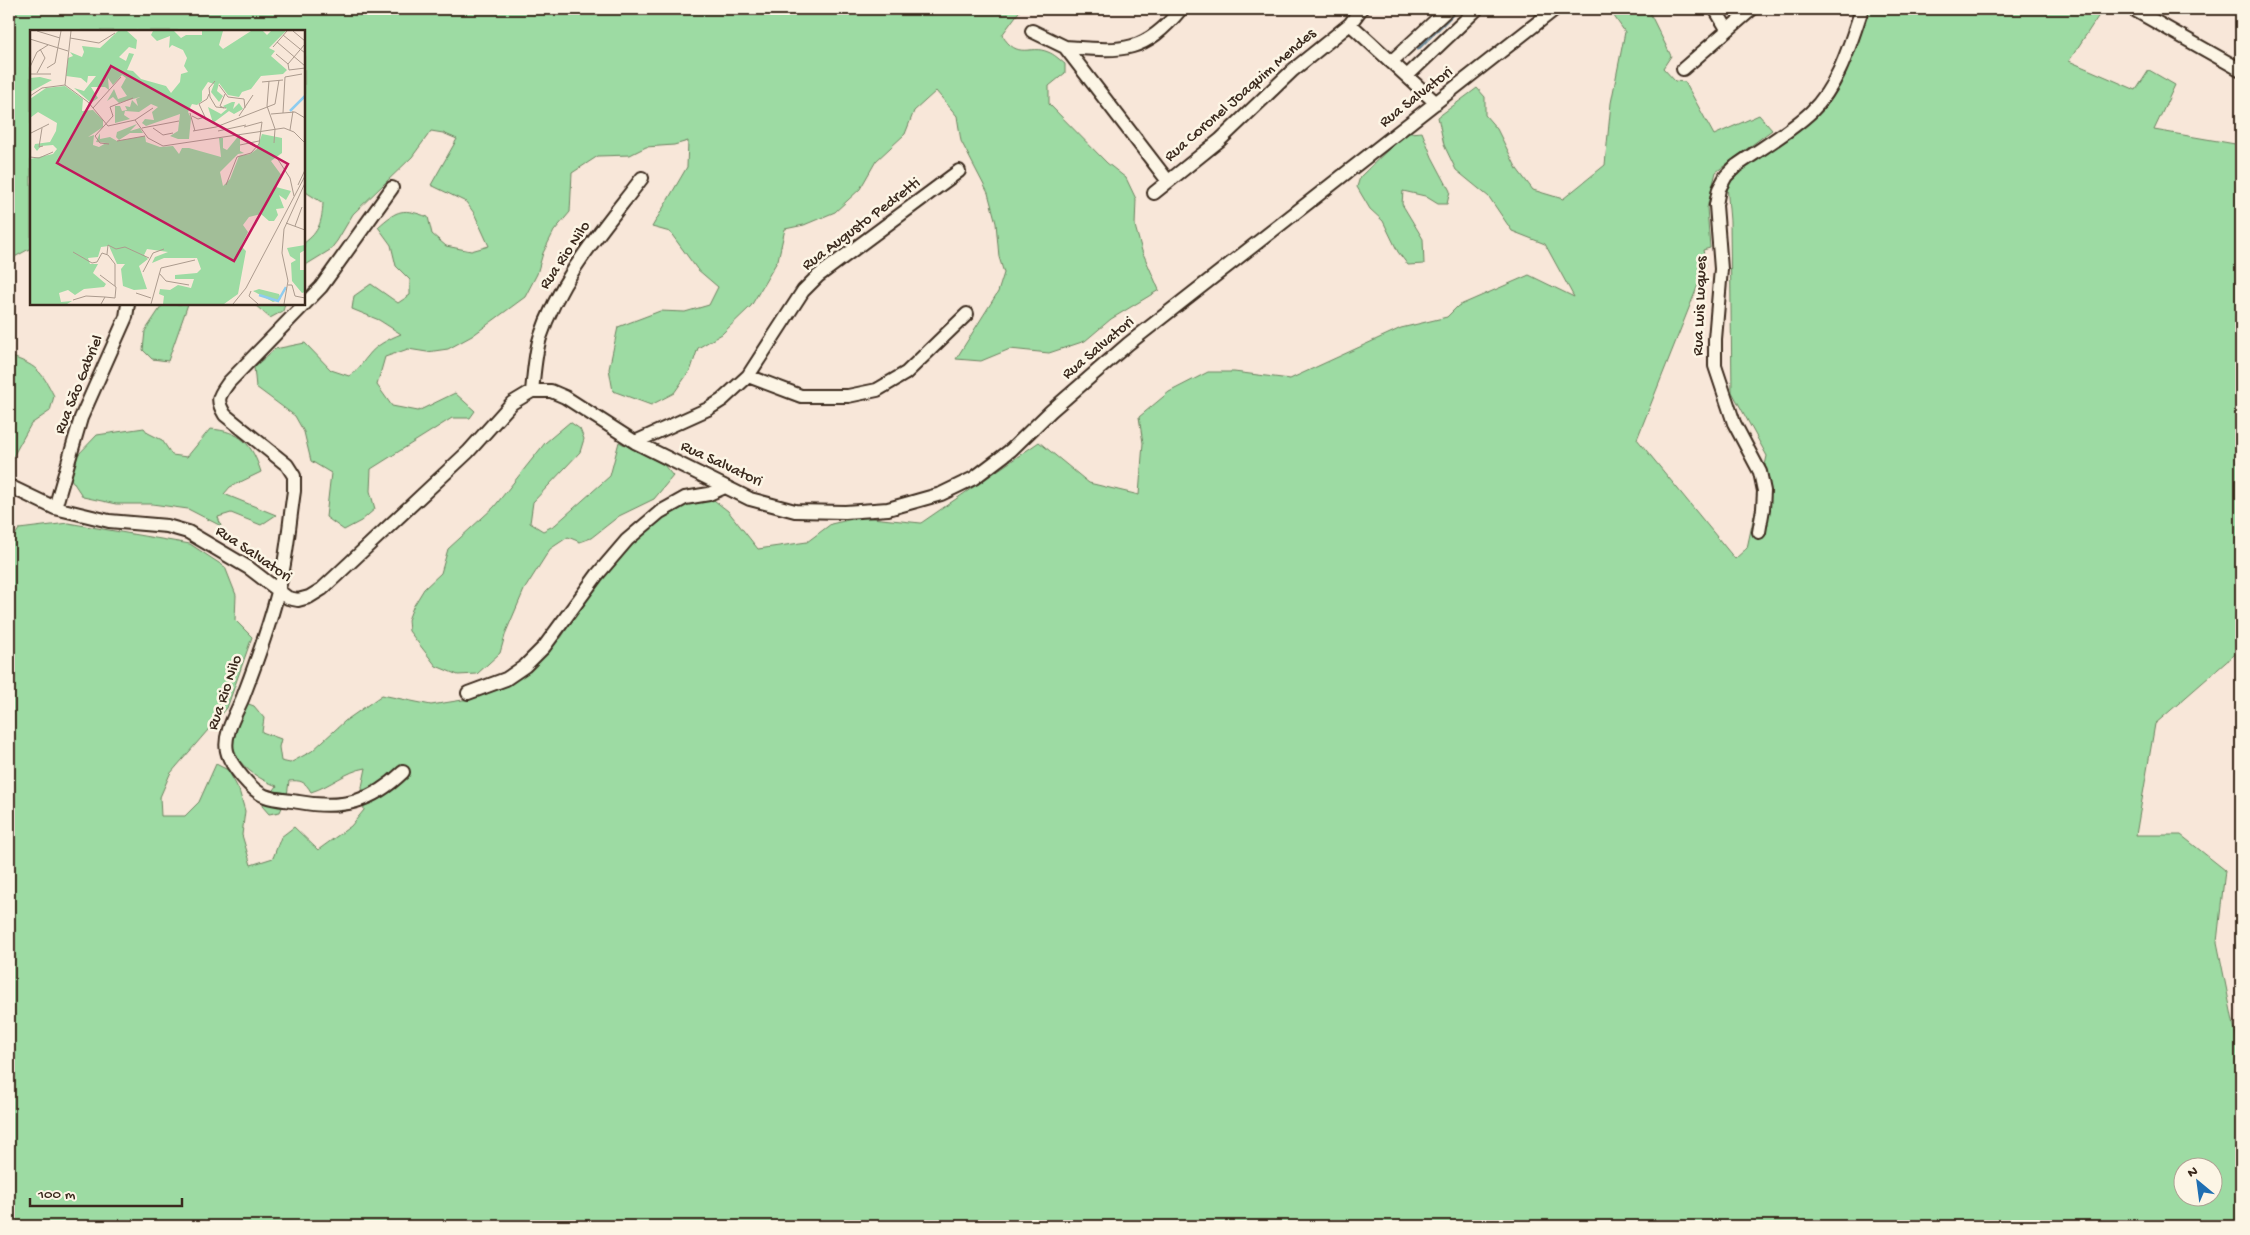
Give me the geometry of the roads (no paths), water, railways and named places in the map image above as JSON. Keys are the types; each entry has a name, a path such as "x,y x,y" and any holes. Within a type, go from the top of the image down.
{"street":[{"path":"1032,31 1065,47 1113,51 1139,46 1165,29 1181,9"},
{"name":"Rua Coronel Joaquim Mendes","path":"1154,193 1220,140 1293,70 1350,24 1362,9"},
{"path":"1392,61 1448,9"},
{"path":"1407,76 1477,9"},
{"name":"Rua Salvatori","path":"9,486 55,508 109,521 167,526 188,532 249,568 288,598 298,600 322,590 468,452 512,404 532,390 552,391 565,397 635,442 750,499 796,510 845,512 888,509 941,494 974,478 1011,450 1051,411 1128,344 1556,9"},
{"path":"1715,9 1727,29"},
{"path":"1683,69 1752,9"},
{"name":"Rua Luis Luques","path":"1759,532 1764,490 1760,472 1734,423 1715,366 1715,340 1721,269 1716,205 1719,189 1726,176 1736,166 1811,112 1828,92 1844,60 1862,9"},
{"path":"2133,9 2241,70"},
{"path":"1350,24 1436,103"},
{"path":"1065,47 1168,181"},
{"name":"Rua Augusto Pedretti","path":"635,442 708,409 722,400 748,376 803,291 818,276 959,171"},
{"name":"Rua Rio Nilo","path":"532,390 540,339 557,295 587,249 642,178"},
{"name":"Rua Rio Nilo","path":"305,304 321,287 392,188"},
{"name":"Rua São Gabriel","path":"55,508 81,418 126,317 128,305"},
{"name":"Rua Rio Nilo","path":"304,305 229,382 219,395 218,404 225,415 287,465 294,476 294,491 279,591 226,745 229,758 244,779 264,796 310,804 346,804 371,797 387,788 403,772"},
{"path":"748,376 801,396 848,396 877,390 906,373 967,314"},
{"path":"468,693 506,679 525,666 544,647 597,575 627,540 660,512 685,498 709,494 725,487"}],"waterway":[{"path":"1418,49 1458,9"}]}
